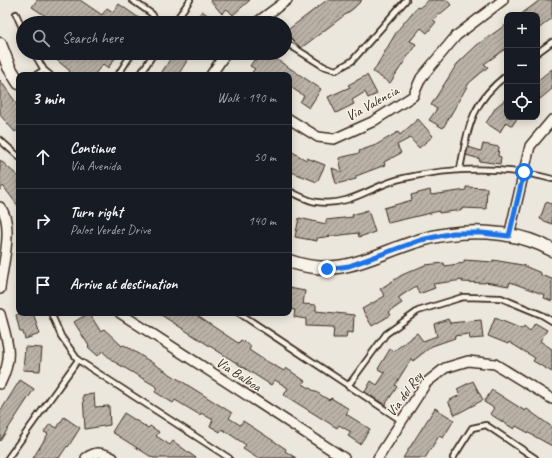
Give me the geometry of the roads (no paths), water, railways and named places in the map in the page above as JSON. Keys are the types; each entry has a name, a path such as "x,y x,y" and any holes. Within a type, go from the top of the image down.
{"street":[{"path":"265,16 287,0"},
{"name":"Via Valencia","path":"292,121 318,137 334,139 372,122 413,96 421,78 456,36 503,0"},
{"path":"0,44 9,67 16,78"},
{"path":"215,72 222,60"},
{"path":"509,236 530,146 552,120"},
{"path":"0,207 3,210 8,225 0,289"},
{"path":"292,262 327,269 349,266 421,240 453,233 482,233 509,236 528,240 552,250"},
{"path":"0,314 10,357 6,372 0,384"},
{"name":"Via Balboa","path":"125,316 344,458"},
{"name":"Via del Rey","path":"378,458 426,383 445,368 468,361 495,364 552,399"},
{"path":"86,458 98,452 113,458"}],"lane":[{"path":"132,0 153,16"},
{"path":"179,16 190,0"},
{"path":"292,46 323,66 336,70 352,61 406,0"},
{"path":"540,51 552,42"},
{"path":"38,60 46,72"},
{"path":"120,72 128,60"},
{"path":"142,72 150,60"},
{"path":"460,169 468,124 476,109 494,85 504,77"},
{"path":"0,140 16,154"},
{"path":"292,192 316,202 340,203 402,178 460,169 524,172 552,179"},
{"path":"348,386 386,334 418,311 462,297 501,298 542,315 552,321"},
{"path":"51,316 61,336 78,360 229,458"},
{"path":"243,316 402,420"},
{"path":"8,458 78,360"},
{"path":"454,458 472,428 486,425 535,458"}]}
